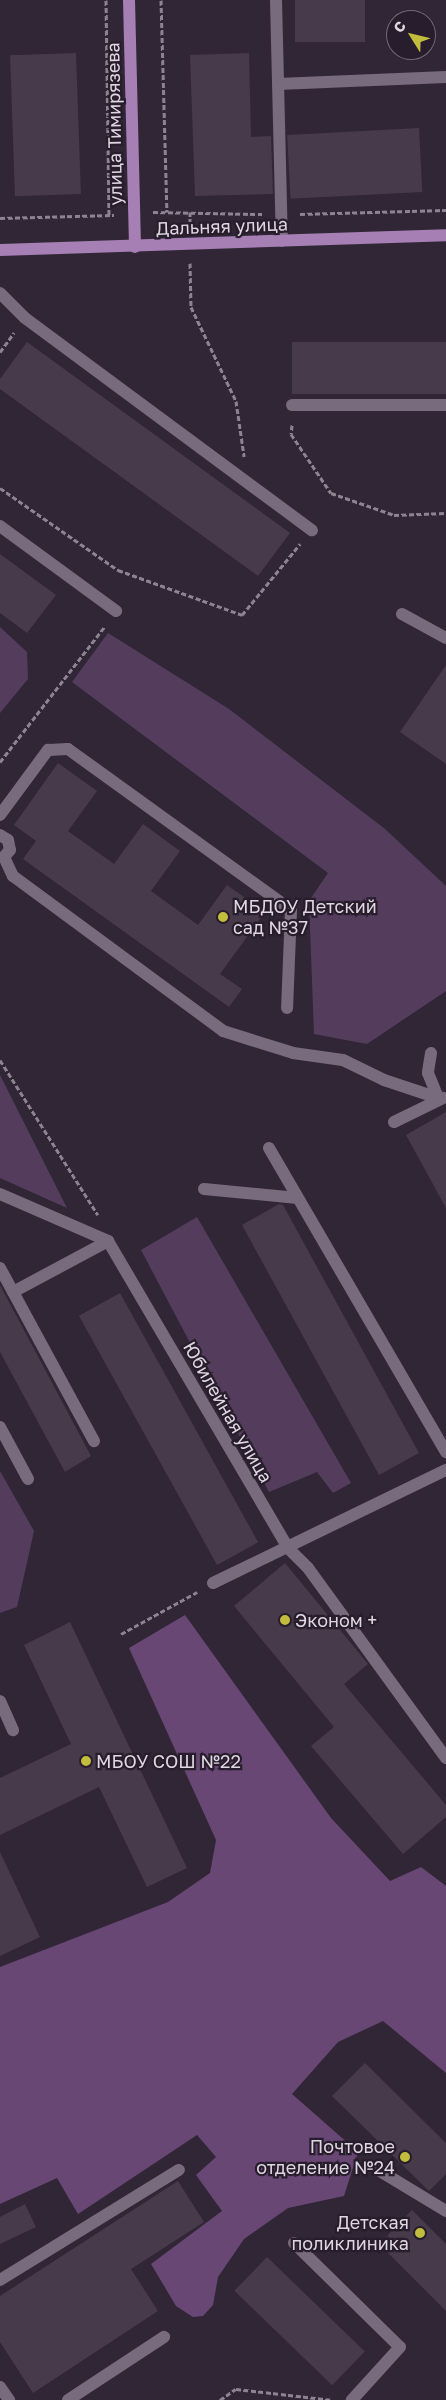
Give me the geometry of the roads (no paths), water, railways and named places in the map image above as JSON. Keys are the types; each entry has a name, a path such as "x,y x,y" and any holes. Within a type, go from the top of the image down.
{"main road":[{"name":"улица Тимирязева","path":"129,0 135,246"},
{"name":"Дальняя улица","path":"0,250 446,235"}],"street":[{"path":"276,0 282,241"},
{"path":"278,84 446,77"},
{"path":"0,293 25,318 248,485 312,530"},
{"path":"292,405 446,405"},
{"path":"0,526 116,611"},
{"path":"402,614 446,638"},
{"path":"0,816 48,750 68,749 290,910 287,1008"},
{"path":"0,835 8,840 10,850 4,857 13,876 223,1031 293,1053 343,1060 384,1080 442,1098"},
{"path":"431,1053 428,1074 442,1098"},
{"path":"394,1122 442,1098"},
{"path":"269,1148 446,1452"},
{"path":"204,1189 298,1198"},
{"path":"0,1194 108,1241"},
{"path":"13,1292 108,1241"},
{"name":"Юбилейная улица","path":"108,1241 288,1549 308,1568 446,1758"},
{"path":"0,1268 94,1441"},
{"path":"0,1427 28,1479"},
{"path":"213,1583 288,1549 446,1470"},
{"path":"0,1701 13,1730"},
{"path":"0,2280 179,2170"},
{"path":"380,2172 446,2211"},
{"path":"294,2243 400,2348 352,2400"},
{"path":"68,2400 164,2337"},
{"path":"0,2387 9,2400"}],"place":[{"name":"МБДОУ Детский сад №37","path":"223,917"},
{"name":"Эконом +","path":"285,1620"},
{"name":"МБОУ СОШ №22","path":"86,1761"},
{"name":"Почтовое отделение №24","path":"405,2157"},
{"name":"Детская поликлиника","path":"420,2233"}]}
